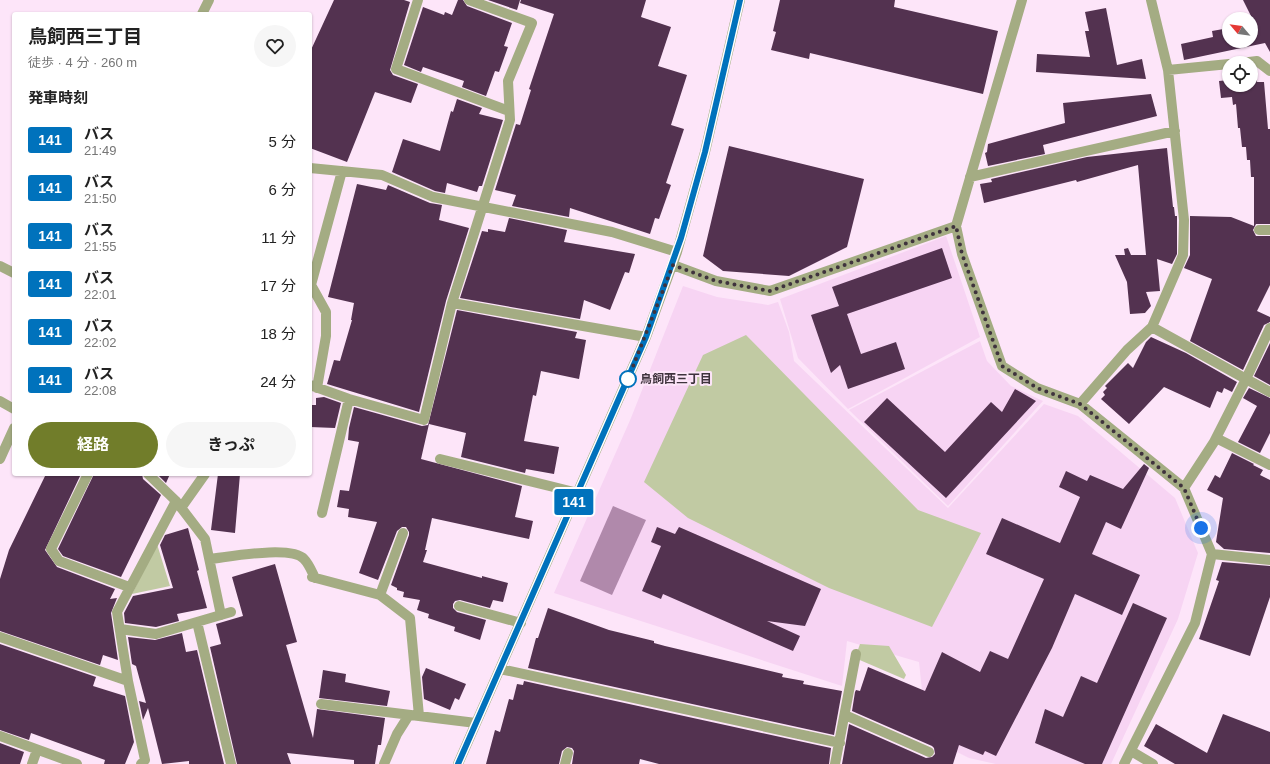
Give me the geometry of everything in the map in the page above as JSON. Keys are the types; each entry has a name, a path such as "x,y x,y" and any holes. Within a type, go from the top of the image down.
{"street":[{"path":"203,12 209,0"},
{"path":"418,0 396,69 509,111"},
{"path":"312,287 326,312 326,336 313,386 349,400 424,420 452,303 510,120 508,81 532,23 469,0"},
{"path":"458,764 646,337 673,265 705,152 740,0"},
{"path":"1022,0 956,226 962,254 1002,366 1037,388 1080,404 1184,488 1212,554 1195,624 1124,764"},
{"path":"1080,404 1127,350 1152,327 1183,255 1184,220 1168,70 1151,0"},
{"path":"1258,62 1270,70"},
{"path":"1168,70 1222,65"},
{"path":"970,177 1175,131"},
{"path":"312,168 382,175 433,198 612,232 677,252"},
{"path":"312,281 342,171"},
{"path":"673,265 716,281 770,291 956,226"},
{"path":"1259,230 1270,230"},
{"path":"0,266 12,272"},
{"path":"452,303 646,337"},
{"path":"1152,327 1270,392"},
{"path":"1184,488 1216,438 1270,328"},
{"path":"322,513 349,400"},
{"path":"0,401 12,407"},
{"path":"0,459 12,432"},
{"path":"1216,438 1270,465"},
{"path":"440,459 578,493"},
{"path":"87,476 51,549 59,561 129,587"},
{"path":"120,629 156,634 226,614 205,539 178,504 150,476"},
{"path":"141,764 145,760 128,681 117,612 129,587 178,504 203,476"},
{"path":"380,594 403,533"},
{"path":"210,560 279,552 293,553 304,558 314,577 380,594 410,618 414,715 397,734 384,764"},
{"path":"1212,554 1270,560"},
{"path":"459,606 521,623"},
{"path":"197,622 231,764"},
{"path":"0,637 128,681"},
{"path":"835,764 856,654"},
{"path":"500,669 840,743"},
{"path":"321,704 476,723"},
{"path":"845,715 929,752"},
{"path":"0,736 78,764"},
{"path":"32,764 37,750"},
{"path":"1131,751 1153,764"},
{"path":"565,764 568,753"}],"shaded area":[{"path":"946,236 980,337 848,409 798,358 780,299"},
{"path":"683,286 717,297 768,305 778,302 789,332 794,361 948,508 1044,404 1078,416 1175,498 1198,553 1178,619 1111,764 996,764 969,758 927,737 919,662 847,641 842,686 554,593 631,418"},
{"path":"980,341 987,361 1011,386 1043,401 948,506 849,410"},
{"path":"613,506 646,520 612,595 580,581"}],"green space":[{"path":"746,335 918,510 981,533 932,627 829,588 688,518 644,482 703,355"},
{"path":"157,544 170,586 132,594"},
{"path":"860,644 889,646 906,675 904,679 855,658"}],"building":[{"path":"334,0 404,0 410,2 390,70 393,75 418,84 411,103 375,92 347,162 312,149 312,48"},
{"path":"458,0 463,0 467,6 512,23 504,46 508,47 499,72 495,71 486,96 462,87 464,81 423,67 421,72 404,65 423,7 444,15 445,12 452,15"},
{"path":"488,0 520,0 517,10"},
{"path":"521,0 646,0 641,17 671,27 658,66 687,75 671,125 684,129 666,183 671,185 659,219 655,218 650,234 570,208 569,217 512,206 516,195 495,190 516,124 520,125 531,90 529,89 554,14 520,3"},
{"path":"780,0 895,0 894,7 998,31 983,94 810,53 809,59 771,50 776,32 773,31"},
{"path":"1243,0 1270,0 1270,52 1265,43 1258,44 1258,12 1249,12"},
{"path":"1106,8 1117,65 1142,59 1146,79 1036,72 1037,54 1090,57 1085,31 1089,31 1085,12"},
{"path":"1222,29 1222,48 1241,48 1184,60 1181,44 1213,37 1212,31"},
{"path":"1219,81 1222,81 1222,92 1258,92 1258,82 1264,82 1268,129 1270,129 1270,224 1256,224 1253,230 1256,236 1270,236 1270,285 1257,311 1270,317 1270,322 1264,325 1243,370 1190,341 1212,279 1184,268 1190,255 1190,216 1231,217 1254,226 1254,177 1251,177 1250,160 1247,160 1246,147 1242,147 1240,128 1238,128 1236,104 1233,105 1232,97 1221,98"},
{"path":"1151,94 1157,116 1043,145 1045,154 988,166 985,153 987,152 988,144 1065,123 1063,103"},
{"path":"457,99 482,108 479,114 503,120 482,186 479,186 477,192 447,183 445,193 435,191 392,172 403,139 440,151 451,111 453,112"},
{"path":"729,146 864,179 847,247 789,276 723,271 703,256"},
{"path":"1167,148 1173,207 1175,216 1177,216 1177,254 1172,264 1157,259 1160,291 1146,292 1151,306 1145,313 1130,314 1127,282 1115,255 1125,255 1124,249 1128,248 1131,255 1146,255 1138,165 1077,182 1076,180 984,203 980,184 992,182 991,179 1087,157"},
{"path":"357,184 386,190 388,185 430,203 442,205 439,220 469,228 446,301 419,412 327,384 334,360 340,361 352,320 354,303 328,297"},
{"path":"509,218 567,230 564,242 635,254 629,273 625,272 610,310 584,300 580,319 460,298 482,231 488,232 488,229 505,232"},
{"path":"942,248 952,278 847,314 861,354 896,342 905,369 848,389 840,365 831,373 811,315 839,306 832,287"},
{"path":"457,310 577,332 575,338 586,340 579,379 541,371 536,396 533,395 524,441 559,447 554,474 526,469 525,473 461,457 466,433 429,424 421,459 522,486 515,517 533,521 529,539 432,518 425,550 427,550 423,562 482,578 482,576 508,583 503,602 493,600 490,608 460,600 455,601 453,604 453,608 457,612 486,620 480,640 454,631 455,627 428,618 429,614 417,610 420,600 403,597 404,592 397,590 397,588 391,585 409,535 406,527 402,527 397,531 378,580 359,573 377,522 348,517 349,509 337,507 340,490 349,491 359,442 348,440 354,407 422,426 428,425"},
{"path":"1151,337 1186,353 1237,382 1232,392 1224,388 1222,393 1217,391 1210,408 1164,387 1129,424 1101,399 1105,395 1103,392 1107,388 1105,386 1128,363 1133,368 1146,342"},
{"path":"1270,343 1270,385 1254,376"},
{"path":"1249,388 1270,398 1270,433 1260,453 1238,442 1257,406 1243,398"},
{"path":"1015,389 1036,401 946,498 864,422 887,398 945,452 991,402 1002,412"},
{"path":"324,397 341,403 335,428 312,427 312,405 316,405 316,398"},
{"path":"1232,453 1263,470 1260,475 1270,480 1270,553 1224,549 1216,542 1223,498 1207,490 1215,475 1220,478"},
{"path":"1144,464 1149,468 1121,529 1106,522 1092,554 1140,575 1122,615 1075,594 1052,648 996,756 985,751 983,755 959,745 953,764 842,764 849,724 926,758 932,757 935,754 932,746 852,711 855,692 856,690 860,691 868,667 925,691 942,652 980,672 990,651 1008,659 1044,579 986,554 1002,518 1060,543 1080,497 1059,487 1066,471 1087,481 1090,475 1123,489"},
{"path":"45,476 80,476 45,550 57,567 115,589 110,599 117,598 111,613 118,660 103,655 100,665 0,631 0,579 9,550"},
{"path":"93,476 142,476 143,479 161,495 121,577 63,556 58,549"},
{"path":"159,476 169,476 166,483"},
{"path":"218,476 240,476 235,533 211,530"},
{"path":"657,527 675,534 679,527 821,589 805,626 767,621 800,636 793,651 663,594 661,599 642,591 661,546 651,542"},
{"path":"188,528 207,608 177,614 179,621 156,627 125,623 124,613 133,596 173,588 160,545 165,535"},
{"path":"1222,562 1270,566 1270,597 1250,656 1199,639 1219,581 1216,580"},
{"path":"275,564 297,642 286,645 313,738 317,709 385,718 381,745 378,745 375,764 354,764 354,760 287,753 291,764 237,764 210,647 221,644 216,624 243,616 232,577"},
{"path":"1133,603 1167,618 1102,764 1085,764 1035,743 1045,709 1063,717 1081,676 1097,683"},
{"path":"548,608 609,630 654,641 654,643 783,674 782,677 804,681 803,684 842,691 834,735 528,668 536,638 538,638"},
{"path":"182,633 186,652 197,650 224,764 189,764 189,761 162,764 148,708 143,720 139,701 146,703 136,666 132,664 128,637 155,640"},
{"path":"0,644 96,677 93,686 125,696 134,742 125,764 104,764 105,760 31,733 29,740 0,730"},
{"path":"426,668 466,684 459,700 455,698 450,710 424,699 422,677"},
{"path":"323,670 346,674 345,682 390,691 387,706 319,698"},
{"path":"524,681 831,748 829,764 659,764 640,759 639,764 572,764 574,751 572,748 567,747 562,751 559,764 486,764 495,730 500,732 509,699 513,700 517,684 523,685"},
{"path":"1223,714 1270,732 1270,764 1175,764 1144,746 1156,724 1207,753"},
{"path":"0,743 24,752 20,764 0,764"}],"bus line":[{"name":"141","path":"458,764 646,337 673,265 705,152 740,0"}],"place":[{"name":"鳥飼西三丁目","path":"628,379"}],"route":[{"path":"628,379 646,337 673,265 716,281 770,291 956,226 962,254 1002,366 1037,388 1080,404 1184,488 1201,528"}]}
